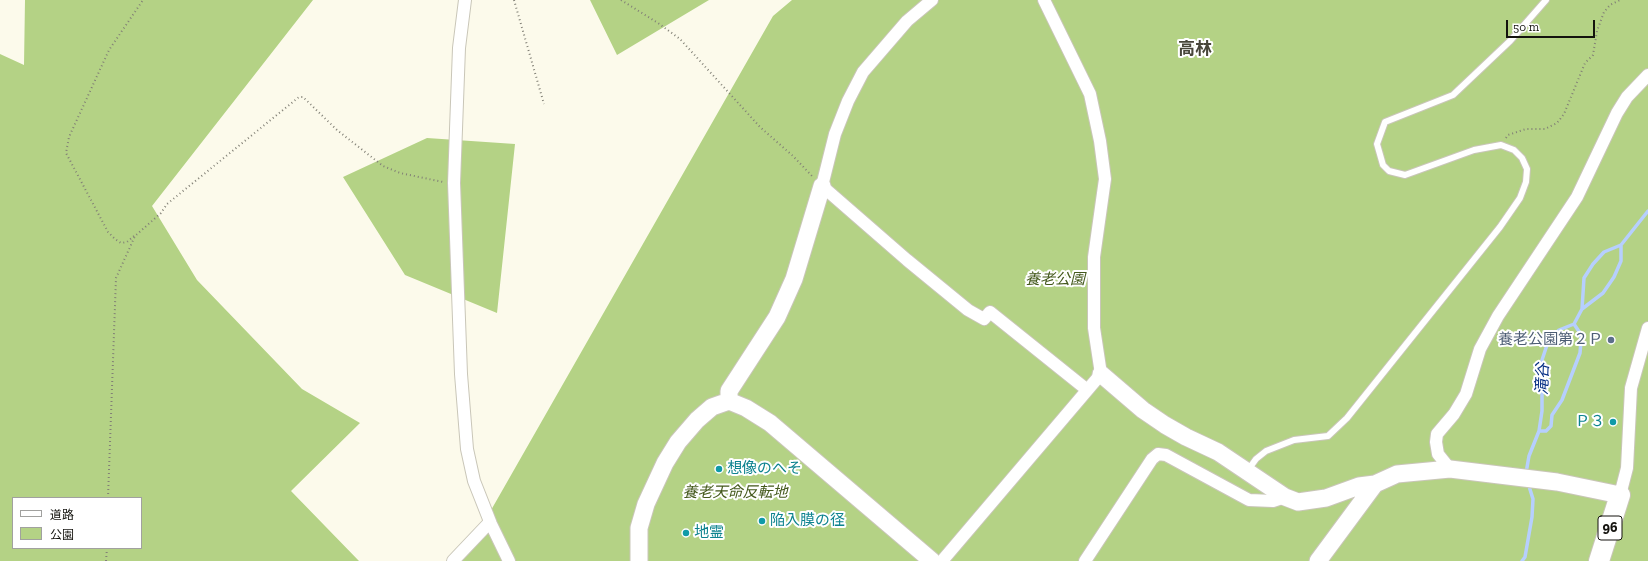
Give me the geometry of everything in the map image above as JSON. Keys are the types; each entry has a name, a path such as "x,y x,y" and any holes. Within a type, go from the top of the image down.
{"main road":[{"name":"96","path":"1599,561 1620,495"}],"street":[{"path":"465,0 459,48 454,183 461,374 467,449 474,481 490,522 509,561"},
{"path":"729,401 729,391 777,317 794,279 822,186 835,134 848,101 863,72 907,21 932,0"},
{"path":"1044,0 1090,94 1100,141 1104,179 1094,257 1094,328 1100,374 1143,410 1165,425 1186,438 1218,452 1285,497 1298,502 1326,498 1359,486 1375,484 1397,474 1450,469 1557,482 1620,495 1627,468 1631,388 1648,328"},
{"path":"1450,469 1438,454 1436,442 1437,434 1454,414 1466,394 1480,349 1498,316 1577,197 1617,113 1627,97 1648,75"},
{"path":"822,186 907,260 968,310 984,319 990,312 1086,389"},
{"path":"942,561 1100,374"},
{"path":"639,561 639,528 646,504 665,463 678,442 697,420 712,406 729,401 746,408 770,423 932,561"},
{"path":"1085,561 1152,459 1158,454 1166,455 1249,500 1273,501 1285,497"},
{"path":"1318,561 1375,484"},
{"path":"458,559 490,522"}],"lane":[{"path":"1247,471 1256,459 1266,451 1294,440 1328,436 1347,418 1500,227 1520,198 1526,182 1527,169 1522,158 1514,150 1501,145 1474,150 1405,175 1389,171 1383,165 1377,144 1385,122 1453,95 1510,41 1546,0"}],"path":[{"path":"142,0 109,50 69,137 66,153 108,232 114,239 121,243 127,242 161,213 167,204 299,98 303,97 337,130 383,166 400,173 454,183"},
{"path":"514,0 544,104"},
{"path":"622,0 680,40 760,127 793,156 822,186"},
{"path":"1501,145 1508,135 1526,128 1545,129 1557,123 1564,114 1585,63 1593,54 1604,12 1610,5 1620,0"},
{"path":"108,497 116,278 134,236"},
{"path":"106,561 107,549"}],"green space":[{"path":"25,0 313,0 152,206 197,280 302,389 360,423 291,491 359,561 0,561 0,54 24,65"},
{"path":"590,0 709,0 617,55"},
{"name":"養老公園","path":"792,0 1648,0 1648,561 462,561 773,16"},
{"path":"427,138 515,144 497,313 405,275 343,177"}],"waterway":[{"name":"滝谷","path":"1526,473 1529,456 1539,431 1542,411 1542,360 1548,342 1559,330 1574,324 1582,309 1603,293 1614,277 1621,261 1621,245 1648,211"},
{"path":"1582,309 1584,278 1593,264 1604,252 1621,245"},
{"path":"1539,431 1546,431 1551,426 1552,415 1562,400 1580,353 1580,333 1574,324"},
{"name":"滝谷","path":"1522,561 1525,557 1532,517 1533,499 1528,483"}],"place":[{"name":"養老公園第２Ｐ","path":"1611,340"},
{"name":"Ｐ３","path":"1613,422"},
{"name":"想像のへそ","path":"719,469"},
{"name":"陥入膜の径","path":"762,521"},
{"name":"地霊","path":"686,533"}],"district":[{"name":"高林","path":"1195,49"}],"park label":[{"name":"養老天命反転地","path":"735,493"}]}
